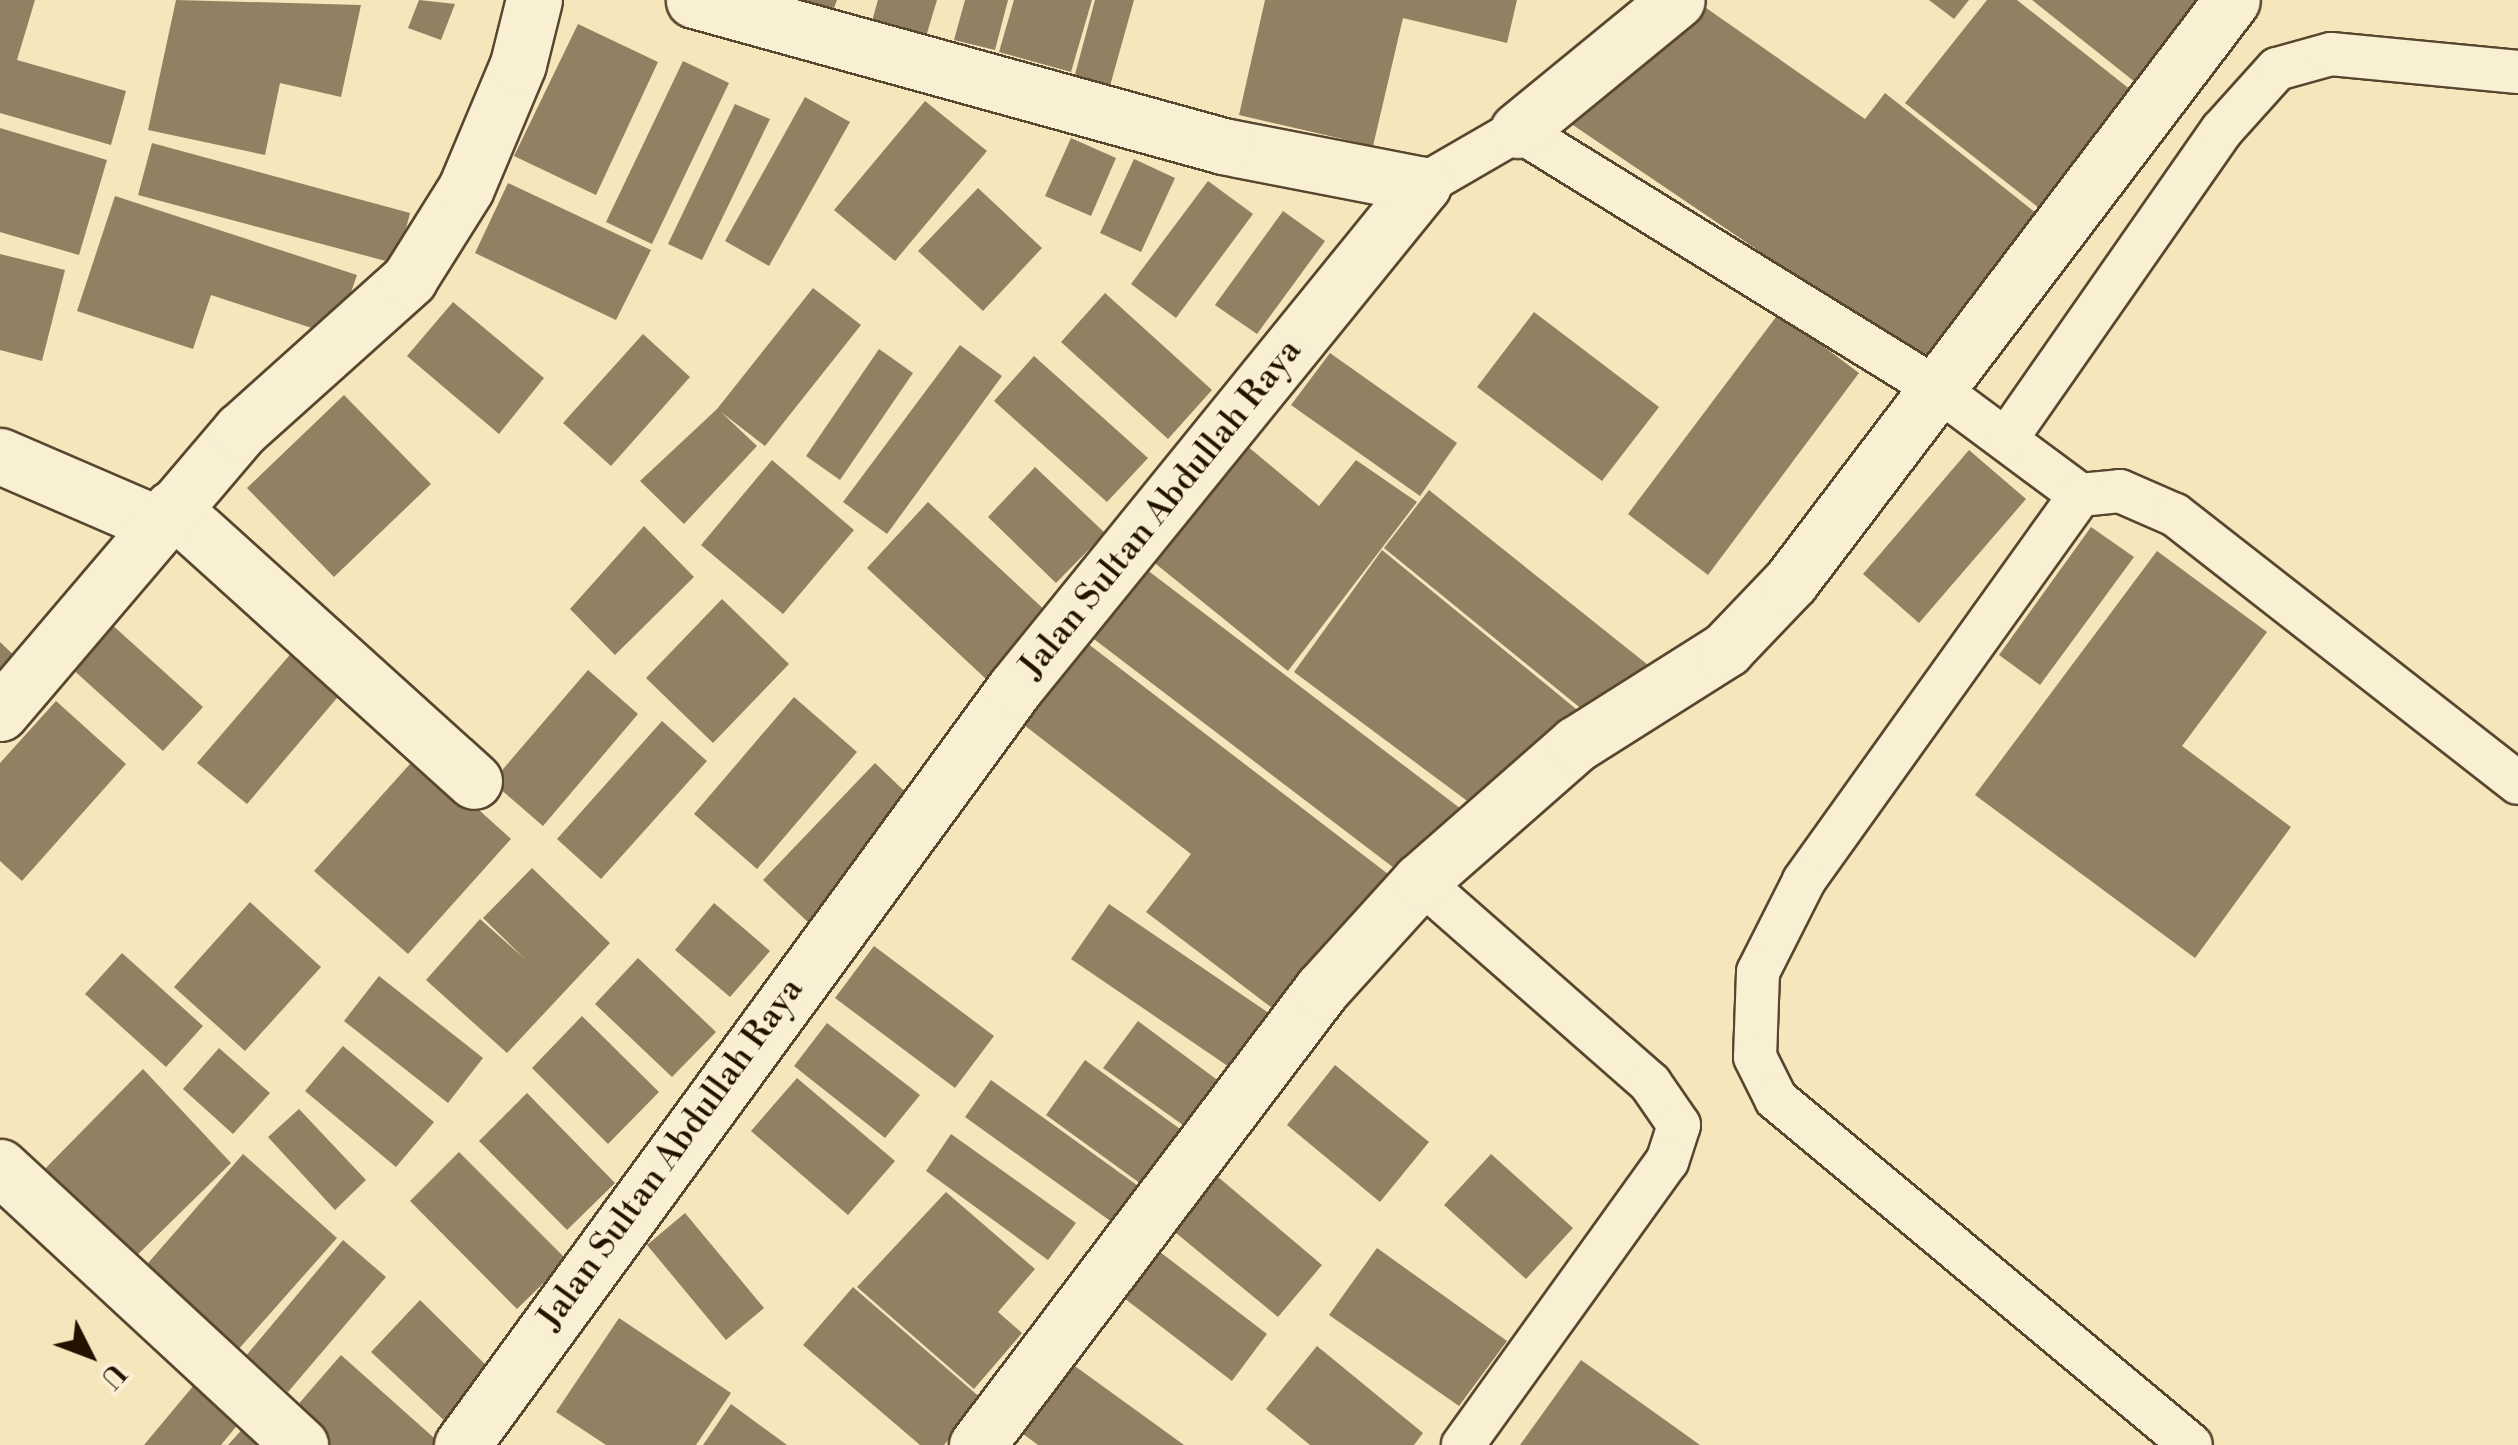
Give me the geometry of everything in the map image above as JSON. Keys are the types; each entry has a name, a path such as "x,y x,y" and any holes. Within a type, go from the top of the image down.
{"street":[{"path":"0,713 241,430 409,279 438,238 518,64 534,0"},
{"path":"694,0 1224,146 1423,186"},
{"path":"1518,130 1677,0"},
{"path":"978,1445 1322,990 1420,881 1576,744 1726,649 1790,581 2232,0"},
{"name":"Jalan Sultan Abdullah Raya","path":"462,1445 1016,688 1423,186"},
{"path":"0,456 165,516 474,780"},
{"path":"0,1167 300,1445"}],"lane":[{"path":"2008,438 2222,130 2277,68 2331,54 2518,72"},
{"path":"1423,186 1518,130 1936,388 2080,494 2120,490 2175,515 2518,783"},
{"path":"2080,494 1804,881 1758,972 1755,1057 1776,1100 2190,1445"},
{"path":"1420,881 1650,1082 1679,1126 1667,1161 1463,1445"}],"building":[{"path":"0,0 35,0 17,60 126,91 111,145 0,113"},
{"path":"176,0 361,5 341,97 280,83 265,155 148,130"},
{"path":"419,0 455,4 441,40 408,28"},
{"path":"800,0 837,0 833,11"},
{"path":"878,0 937,0 922,50 868,35"},
{"path":"965,0 1008,0 995,50 954,40"},
{"path":"1014,0 1092,0 1071,72 999,52"},
{"path":"1095,0 1134,0 1108,93 1073,82"},
{"path":"1265,0 1517,0 1507,43 1403,18 1373,146 1239,115"},
{"path":"1929,0 1969,0 1954,19"},
{"path":"1987,0 2017,0 2141,98 2048,215 1905,103"},
{"path":"2032,0 2213,0 2145,90"},
{"path":"1699,3 1865,119 1885,93 2046,221 1929,366 1564,119"},
{"path":"578,24 658,62 596,195 514,156"},
{"path":"683,61 729,83 652,244 606,222"},
{"path":"805,97 850,122 769,266 725,241"},
{"path":"925,101 987,151 895,261 834,210"},
{"path":"735,104 770,119 702,260 668,244"},
{"path":"0,128 107,160 79,255 0,232"},
{"path":"1071,138 1116,158 1091,216 1045,196"},
{"path":"152,143 410,213 397,264 138,195"},
{"path":"1134,159 1175,178 1141,252 1100,233"},
{"path":"1208,181 1253,214 1176,318 1131,284"},
{"path":"508,183 651,250 616,320 475,253"},
{"path":"978,188 1042,248 983,311 918,251"},
{"path":"115,196 357,275 336,336 211,295 193,349 77,311"},
{"path":"1283,211 1325,241 1257,334 1215,305"},
{"path":"0,254 65,270 42,361 0,350"},
{"path":"813,288 861,325 765,446 721,412 757,446 684,524 640,481 717,409"},
{"path":"1105,293 1212,390 1168,439 1061,342"},
{"path":"453,302 544,378 499,434 407,356"},
{"path":"1534,312 1659,407 1602,481 1477,387"},
{"path":"1779,313 1859,373 1708,575 1628,514"},
{"path":"643,334 690,377 611,466 563,423"},
{"path":"960,345 1002,376 887,534 843,502"},
{"path":"879,349 913,373 840,480 806,456"},
{"path":"1330,353 1457,443 1420,496 1291,405"},
{"path":"1034,356 1148,458 1107,502 994,401"},
{"path":"344,395 431,484 334,577 247,488"},
{"path":"1240,440 1319,506 1356,460 1417,502 1288,671 1151,560"},
{"path":"1969,450 2026,499 1919,623 1863,574"},
{"path":"772,460 854,530 783,614 701,545"},
{"path":"1035,467 1105,533 1056,583 988,517"},
{"path":"1429,490 1648,665 1589,715 1384,548"},
{"path":"928,502 1061,625 1000,692 867,568"},
{"path":"644,526 694,577 615,655 570,609"},
{"path":"2091,527 2134,557 2040,685 1999,655"},
{"path":"1382,550 1587,718 1478,809 1294,672"},
{"path":"2157,551 2267,632 2182,746 2291,827 2195,958 1975,795"},
{"path":"1142,566 1465,812 1394,868 1086,633"},
{"path":"722,599 789,664 713,743 646,678"},
{"path":"109,622 203,707 163,751 69,666"},
{"path":"0,642 22,663 0,686"},
{"path":"1087,643 1388,874 1280,1014 1146,912 1191,854 1024,725"},
{"path":"294,650 342,692 247,804 197,763"},
{"path":"588,670 638,714 543,826 492,782"},
{"path":"794,697 857,752 757,869 694,814"},
{"path":"56,701 126,764 22,881 0,861 0,763"},
{"path":"662,721 707,761 601,879 557,839"},
{"path":"418,755 511,839 408,954 314,871"},
{"path":"875,763 921,807 810,924 763,880"},
{"path":"532,868 610,943 507,1053 426,980 480,919 525,959 483,918"},
{"path":"250,902 321,967 245,1051 174,987"},
{"path":"714,903 770,951 730,997 675,950"},
{"path":"1109,904 1273,1016 1235,1071 1071,959"},
{"path":"874,946 994,1036 955,1088 835,998"},
{"path":"122,953 203,1026 166,1067 85,994"},
{"path":"638,958 716,1032 672,1077 595,1004"},
{"path":"379,976 483,1058 448,1103 344,1021"},
{"path":"582,1016 659,1092 608,1144 532,1068"},
{"path":"1138,1021 1224,1085 1190,1130 1103,1068"},
{"path":"827,1023 920,1095 885,1138 794,1066"},
{"path":"343,1046 434,1122 396,1167 305,1091"},
{"path":"219,1048 270,1093 233,1134 183,1089"},
{"path":"1085,1060 1187,1134 1148,1189 1046,1115"},
{"path":"1335,1065 1429,1142 1380,1202 1287,1125"},
{"path":"143,1069 231,1163 123,1269 34,1180"},
{"path":"797,1078 895,1161 848,1215 751,1131"},
{"path":"991,1080 1141,1188 1116,1225 965,1117"},
{"path":"527,1093 615,1183 567,1230 479,1141"},
{"path":"299,1109 366,1180 335,1210 268,1137"},
{"path":"951,1134 1076,1223 1048,1260 926,1171"},
{"path":"459,1152 567,1260 517,1309 410,1201"},
{"path":"243,1154 337,1238 221,1369 129,1285"},
{"path":"1491,1154 1573,1228 1526,1279 1444,1205"},
{"path":"1204,1165 1322,1265 1278,1317 1159,1219"},
{"path":"946,1192 1035,1269 998,1312 1022,1333 974,1389 857,1287"},
{"path":"685,1213 764,1308 726,1340 647,1245"},
{"path":"343,1240 386,1277 288,1392 245,1357"},
{"path":"1147,1242 1267,1334 1232,1381 1111,1288"},
{"path":"1377,1248 1507,1341 1459,1406 1329,1315"},
{"path":"853,1287 983,1400 944,1445 920,1445 803,1345"},
{"path":"420,1300 496,1375 448,1424 371,1352"},
{"path":"619,1318 731,1393 696,1445 606,1445 556,1412"},
{"path":"1317,1346 1423,1433 1414,1445 1310,1445 1266,1409"},
{"path":"341,1355 442,1445 323,1445 289,1415"},
{"path":"1061,1356 1184,1445 1038,1445 1011,1425"},
{"path":"1581,1360 1700,1445 1520,1445"},
{"path":"199,1379 244,1417 221,1445 144,1445"},
{"path":"731,1404 787,1445 703,1445"},
{"path":"256,1414 290,1445 228,1445"}]}
